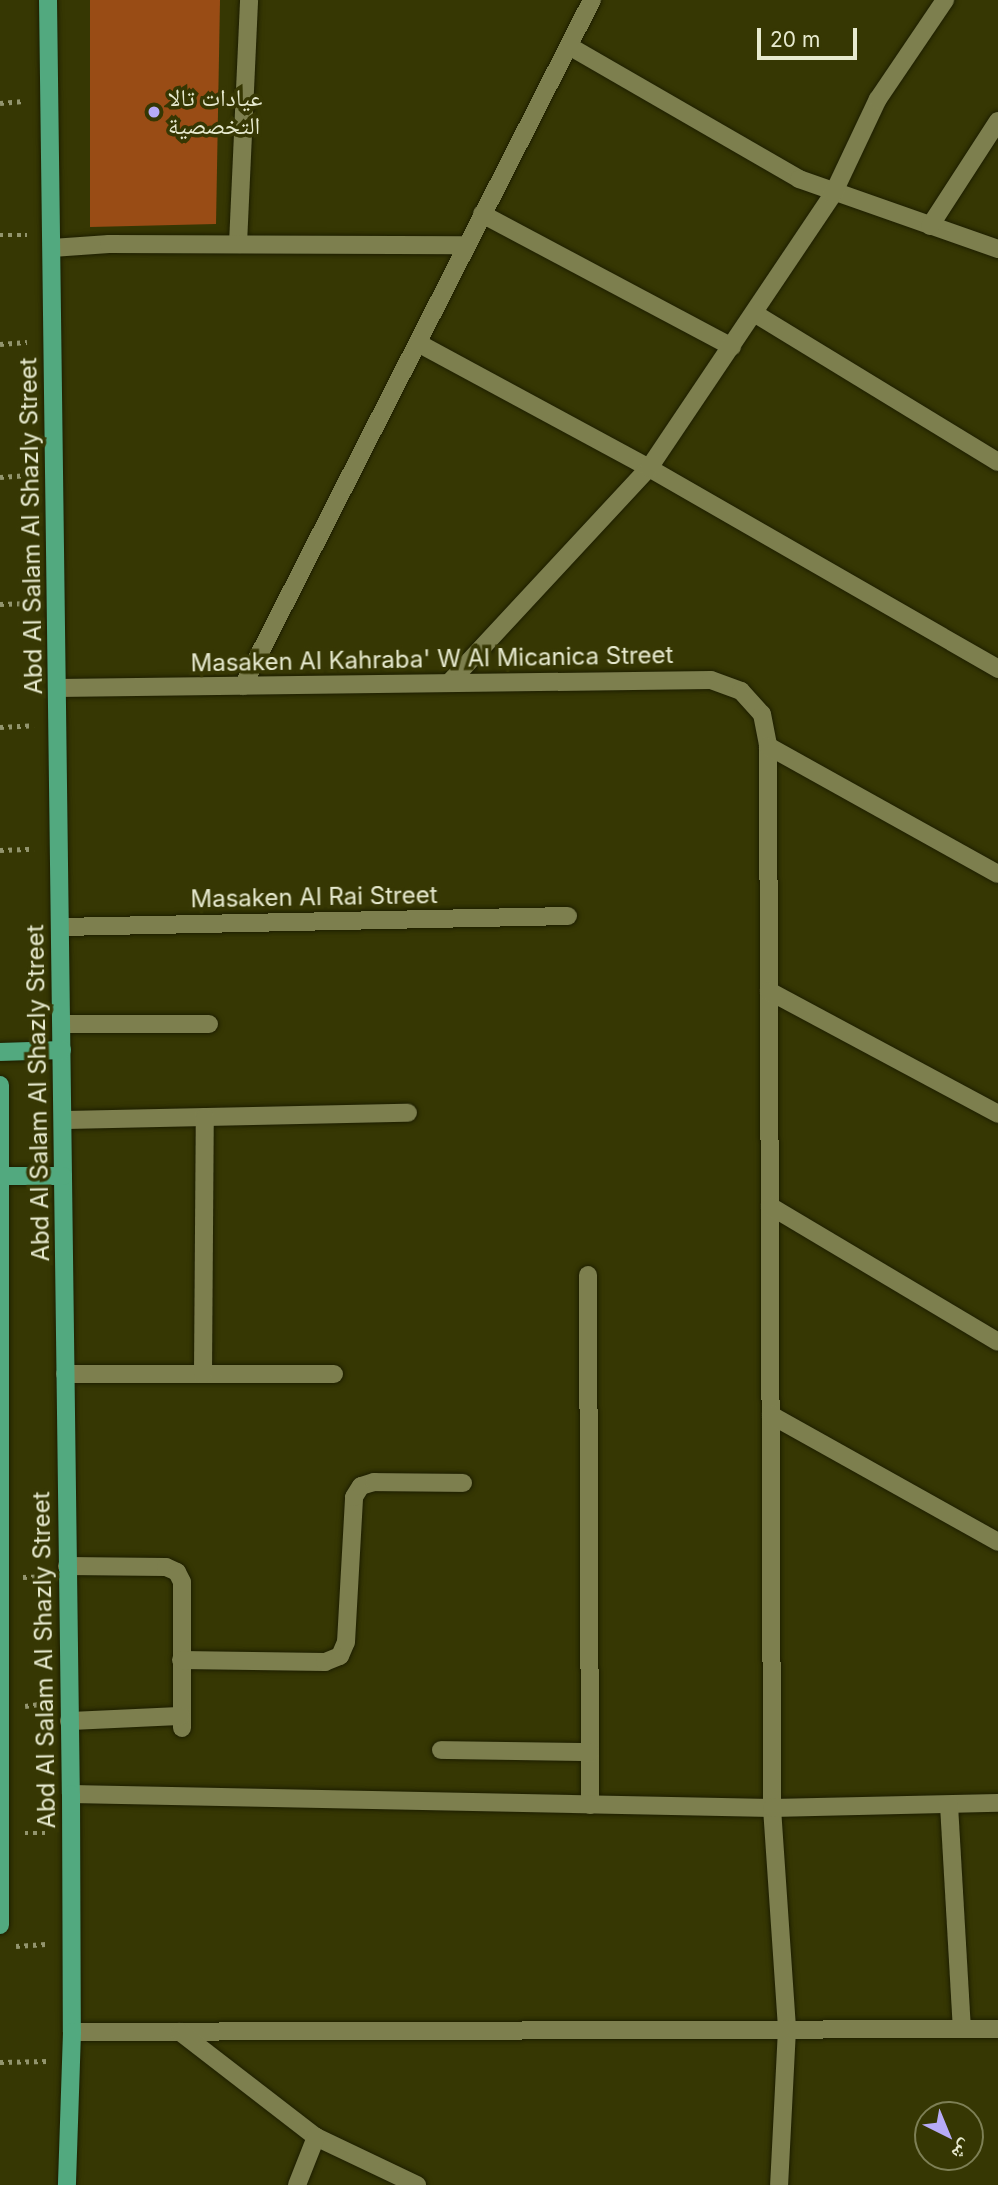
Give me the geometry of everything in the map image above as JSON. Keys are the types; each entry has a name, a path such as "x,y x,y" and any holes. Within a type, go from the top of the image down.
{"main road":[{"name":"Abd Al Salam Al Shazly Street","path":"48,0 71,1794 72,2032 67,2185"},
{"path":"0,1052 62,1050"},
{"name":"Abd Al Salam Al Shazly Street","path":"0,1085 3,1578 3,1833 0,1924"},
{"path":"2,1176 63,1176"}],"street":[{"path":"237,244 249,0"},
{"path":"243,686 592,0"},
{"path":"449,683 649,468 834,194 878,99 944,0"},
{"path":"569,46 701,124 834,194 998,249"},
{"path":"930,226 998,121"},
{"path":"482,214 732,346"},
{"path":"52,248 237,244 466,245"},
{"path":"754,313 998,462"},
{"path":"418,344 649,468 998,669"},
{"name":"Masaken Al Kahraba' W Al Micanica Street","path":"58,688 711,680 741,691 762,714 768,746 772,1808 788,2029 779,2185"},
{"path":"768,746 998,874"},
{"name":"Masaken Al Rai Street","path":"61,927 568,916"},
{"path":"769,991 998,1114"},
{"path":"62,1024 209,1024"},
{"path":"63,1120 408,1113"},
{"path":"203,1374 205,1117"},
{"path":"770,1206 998,1342"},
{"path":"588,1275 590,1805"},
{"path":"65,1374 334,1374"},
{"path":"771,1415 998,1542"},
{"path":"181,1660 325,1662 340,1656 346,1642 354,1497 361,1486 374,1482 463,1483"},
{"path":"67,1571 166,1567 177,1572 182,1582 181,1722 69,1721"},
{"path":"441,1750 590,1752"},
{"path":"71,1794 772,1808 998,1803"},
{"path":"949,1805 962,2028"},
{"path":"72,2032 998,2029"},
{"path":"180,2032 316,2137 417,2185"},
{"path":"297,2185 316,2137"}],"path":[{"path":"0,850 60,848"},
{"path":"3,1578 67,1571"},
{"path":"3,1708 69,1701"},
{"path":"3,1833 70,1833"},
{"path":"12,1946 71,1943"},
{"path":"0,2062 71,2060"}],"building":[{"name":"عيادات تالا التخصصية","path":"90,0 220,0 216,224 90,227"}],"place":[{"name":"عيادات تالا التخصصية","path":"154,112"}]}
